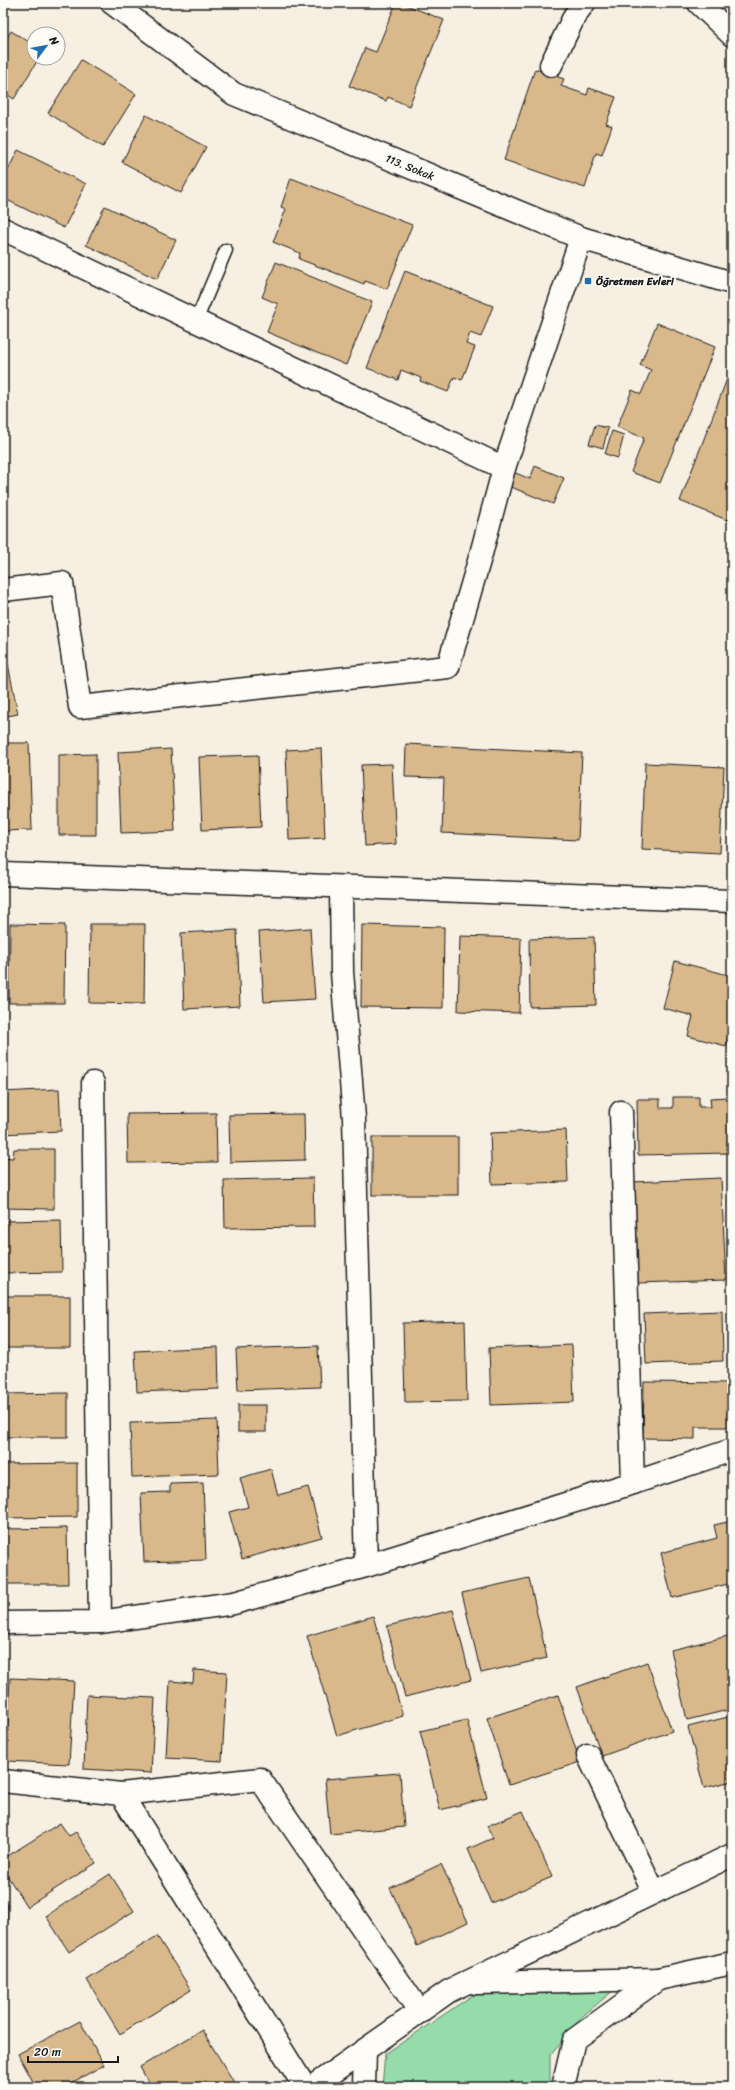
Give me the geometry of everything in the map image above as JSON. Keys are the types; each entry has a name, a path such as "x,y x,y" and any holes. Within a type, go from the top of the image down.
{"street":[{"name":"113. Sokak","path":"112,3 234,94 581,238 732,283"},
{"path":"551,65 575,15 584,3"},
{"path":"699,3 732,35"},
{"path":"3,229 504,468"},
{"path":"3,590 62,582 80,707 448,667 504,468 581,238"},
{"path":"3,874 732,901"},
{"path":"341,887 342,972 354,1126 366,1566"},
{"path":"93,1083 100,1622"},
{"path":"621,1112 633,1483"},
{"path":"3,1623 100,1622 234,1603 366,1566 633,1483 732,1450"},
{"path":"588,1756 654,1892"},
{"path":"3,1781 120,1794 260,1779 420,2012"},
{"path":"120,1794 305,2087"},
{"path":"312,2087 450,1991 732,1855"},
{"path":"465,1983 658,1979 732,1963"},
{"path":"563,2087 574,2040 658,1979"},
{"path":"364,2087 365,2050"}],"lane":[{"path":"196,321 226,250"}],"green space":[{"path":"614,1990 584,2015 550,2056 550,2087 382,2087 385,2054 473,1995"}],"building":[{"path":"396,3 401,3 444,20 409,106 388,97 386,101 349,86 365,48 376,52"},
{"path":"3,29 7,32 3,39"},
{"path":"11,31 26,40 26,66 34,66 14,99 3,92 3,44"},
{"path":"81,60 136,94 103,147 48,113"},
{"path":"535,69 564,79 561,86 587,95 589,88 616,97 606,124 612,126 602,155 596,153 585,188 504,160"},
{"path":"146,115 206,147 181,193 122,162"},
{"path":"18,150 86,184 64,228 3,198 3,180"},
{"path":"291,178 412,225 387,289 365,281 364,284 299,259 300,253 273,242 286,209 281,207"},
{"path":"105,206 176,240 157,279 86,245"},
{"path":"276,262 372,302 346,365 267,332 278,304 262,297"},
{"path":"405,271 493,306 481,337 470,333 466,344 475,347 462,380 454,377 448,392 420,381 421,378 401,370 398,380 367,368"},
{"path":"657,323 715,347 660,483 631,472 644,438 617,427 632,390 641,394 651,370 640,365"},
{"path":"732,366 732,522 680,501"},
{"path":"595,425 608,428 603,448 589,444"},
{"path":"612,431 624,435 618,458 605,454"},
{"path":"535,466 564,478 553,504 506,485 511,471 530,479"},
{"path":"3,639 18,714 3,717"},
{"path":"3,743 29,743 32,830 3,831"},
{"path":"406,744 582,753 578,840 442,833 444,778 405,777"},
{"path":"321,748 325,838 289,840 286,750"},
{"path":"171,749 175,831 121,833 118,752"},
{"path":"96,754 96,835 59,835 59,755"},
{"path":"258,755 261,827 202,830 199,757"},
{"path":"645,763 724,767 720,853 642,849"},
{"path":"392,764 396,844 365,846 361,765"},
{"path":"10,924 65,925 64,1003 9,1003"},
{"path":"90,924 145,924 144,1004 89,1003"},
{"path":"362,925 444,927 443,1008 361,1007"},
{"path":"310,928 315,999 264,1002 259,932"},
{"path":"237,930 240,1006 184,1009 181,933"},
{"path":"460,936 521,938 519,1013 458,1011"},
{"path":"594,937 596,1005 530,1007 529,939"},
{"path":"675,961 732,976 732,1022 726,1046 688,1036 693,1016 663,1008"},
{"path":"59,1089 61,1131 3,1134 3,1092"},
{"path":"673,1097 699,1097 699,1107 711,1107 710,1098 729,1097 730,1153 638,1155 637,1099 660,1099 660,1108 673,1108"},
{"path":"216,1113 217,1162 128,1163 127,1114"},
{"path":"304,1114 305,1160 230,1162 229,1115"},
{"path":"566,1130 568,1182 492,1184 490,1133"},
{"path":"372,1137 458,1137 458,1195 372,1195"},
{"path":"14,1149 54,1149 54,1209 3,1208 3,1157 13,1158"},
{"path":"313,1178 314,1227 225,1228 224,1180"},
{"path":"721,1178 726,1280 638,1283 633,1182"},
{"path":"61,1220 62,1272 3,1273 3,1221"},
{"path":"3,1296 70,1296 70,1348 3,1348"},
{"path":"722,1311 723,1361 646,1364 644,1314"},
{"path":"465,1321 467,1401 405,1402 403,1323"},
{"path":"572,1345 574,1402 491,1405 489,1348"},
{"path":"318,1346 320,1387 238,1390 236,1349"},
{"path":"218,1347 219,1389 137,1392 135,1351"},
{"path":"644,1382 732,1383 731,1427 695,1427 695,1439 643,1438"},
{"path":"68,1393 68,1437 3,1437 3,1394"},
{"path":"238,1405 266,1405 266,1432 238,1432"},
{"path":"217,1420 219,1474 132,1477 130,1423"},
{"path":"77,1463 77,1517 3,1518 3,1464"},
{"path":"271,1469 278,1495 308,1487 322,1537 242,1559 229,1512 248,1507 240,1478"},
{"path":"203,1483 206,1560 144,1562 141,1493 170,1492 170,1484"},
{"path":"732,1521 732,1583 672,1598 661,1553 717,1538 714,1525"},
{"path":"67,1528 68,1584 3,1584 3,1529"},
{"path":"529,1578 547,1658 481,1673 462,1593"},
{"path":"453,1610 471,1680 405,1697 387,1626"},
{"path":"373,1616 403,1716 337,1736 307,1636"},
{"path":"732,1635 732,1709 687,1720 671,1650"},
{"path":"647,1662 672,1731 602,1756 577,1687"},
{"path":"194,1670 227,1672 222,1761 166,1758 170,1681 193,1683"},
{"path":"10,1678 74,1681 69,1764 6,1761"},
{"path":"87,1695 155,1698 151,1773 84,1769"},
{"path":"558,1695 580,1762 509,1785 487,1718"},
{"path":"732,1716 732,1781 704,1788 688,1727"},
{"path":"467,1720 487,1798 440,1810 420,1731"},
{"path":"400,1773 404,1827 330,1834 325,1779"},
{"path":"523,1811 552,1877 491,1903 468,1849 493,1838 487,1826"},
{"path":"60,1823 69,1836 76,1832 96,1863 27,1907 3,1869 3,1859"},
{"path":"441,1864 468,1922 417,1946 390,1888"},
{"path":"110,1874 134,1911 69,1952 46,1916"},
{"path":"3,1904 7,1904 7,1944 3,1944"},
{"path":"157,1936 191,1990 120,2034 87,1980"},
{"path":"80,2021 104,2065 64,2087 36,2087 18,2054"},
{"path":"202,2030 237,2087 151,2087 140,2067"}],"place":[{"name":"Öğretmen Evleri","path":"588,281"}]}
